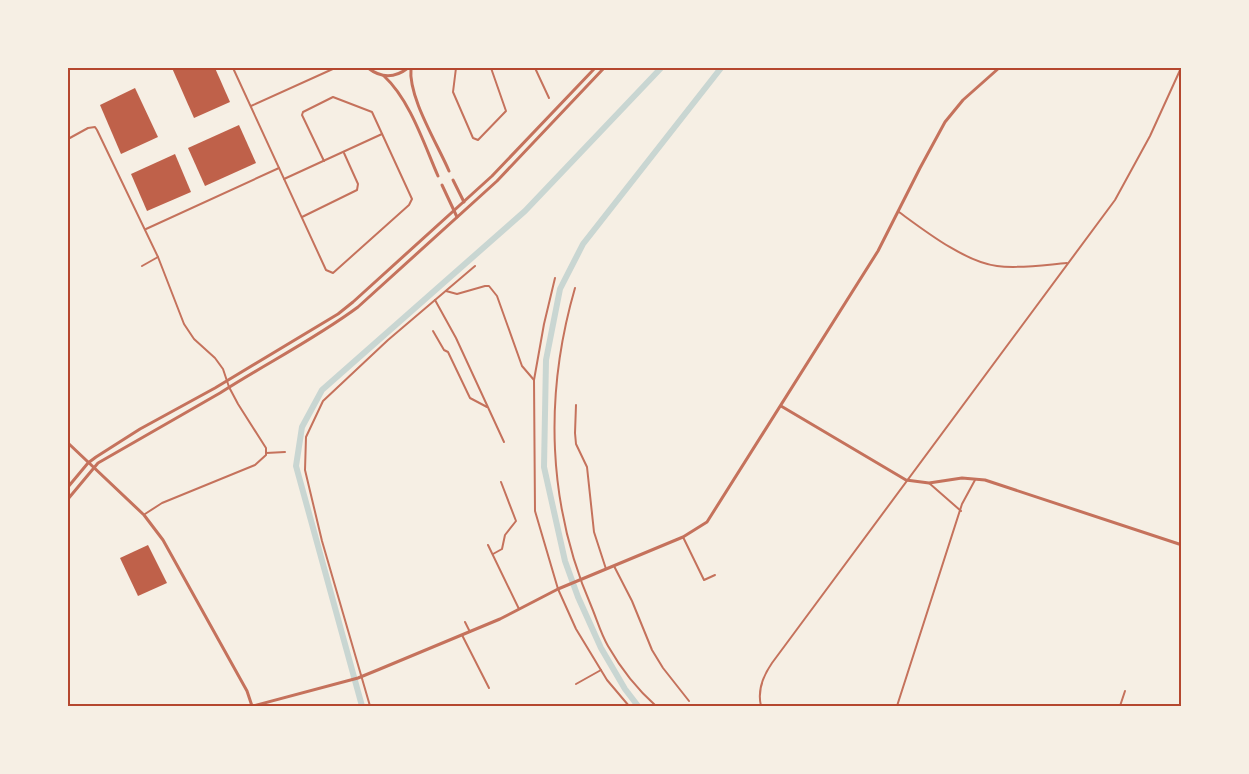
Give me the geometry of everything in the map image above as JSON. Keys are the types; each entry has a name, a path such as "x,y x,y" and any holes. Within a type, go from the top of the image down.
{"street":[{"path":"233,68 326,270 333,273 409,206 412,199 375,116 368,109 338,97 327,99 305,110 302,115 324,160"},
{"path":"251,106 335,68"},
{"path":"368,68 384,76 400,74 410,68"},
{"path":"410,68 414,93 449,171"},
{"path":"456,68 453,92 474,138 478,140 506,111 491,69 499,68"},
{"path":"535,68 549,98"},
{"path":"68,487 88,463 140,429 227,381 354,302 516,153 595,68"},
{"path":"68,499 93,468 113,453 229,387 341,319 458,217 520,158 604,68"},
{"path":"68,443 144,515 164,540 253,706 359,677 470,632 558,589 683,537 701,527 711,517 878,251 948,117 972,90 999,68"},
{"path":"761,706 760,689 768,670 1126,183 1181,68"},
{"path":"384,76 395,86 403,99 438,176"},
{"path":"68,138 88,128 95,128 146,229 184,324 194,339 215,358 229,387 263,440 266,453 255,465 162,503 144,515"},
{"path":"284,178 382,134"},
{"path":"302,217 357,190 358,184 344,152"},
{"path":"146,229 279,168"},
{"path":"453,180 467,208"},
{"path":"442,185 458,217"},
{"path":"898,212 940,241 993,266 1068,263"},
{"path":"142,266 158,257"},
{"path":"370,706 359,677 305,470 306,437 322,401 475,266"},
{"path":"555,278 534,380 535,511 558,589 576,629 601,670 629,706"},
{"path":"446,290 457,294 485,286 493,289 522,366 534,380"},
{"path":"575,288 567,315 556,378 557,487 578,582 608,646 645,696 656,706"},
{"path":"435,300 456,338 504,442"},
{"path":"433,331 444,350 448,352 470,398 490,409"},
{"path":"576,405 576,444 587,467 594,532 606,569"},
{"path":"781,406 906,480 928,483 962,478 995,483 1182,545"},
{"path":"266,453 285,452"},
{"path":"897,706 961,511 976,479"},
{"path":"493,554 502,549 505,535 516,521 501,482"},
{"path":"928,483 961,511"},
{"path":"683,537 704,580 715,575"},
{"path":"488,545 519,609"},
{"path":"614,566 632,601 652,650 689,701"},
{"path":"465,622 470,632"},
{"path":"462,635 489,688"},
{"path":"576,684 601,670"},
{"path":"1120,706 1125,691"}],"building":[{"path":"172,68 215,68 230,102 194,118"},
{"path":"135,88 158,137 121,154 100,105"},
{"path":"239,125 256,163 205,186 188,148"},
{"path":"175,154 191,192 147,211 131,174"},
{"path":"148,545 167,583 138,596 120,558"}],"waterway":[{"path":"362,706 296,466 302,427 322,390 525,211 661,68"},
{"path":"638,706 625,689 601,648 565,561 544,467 546,360 560,289 583,244 721,68"}]}
